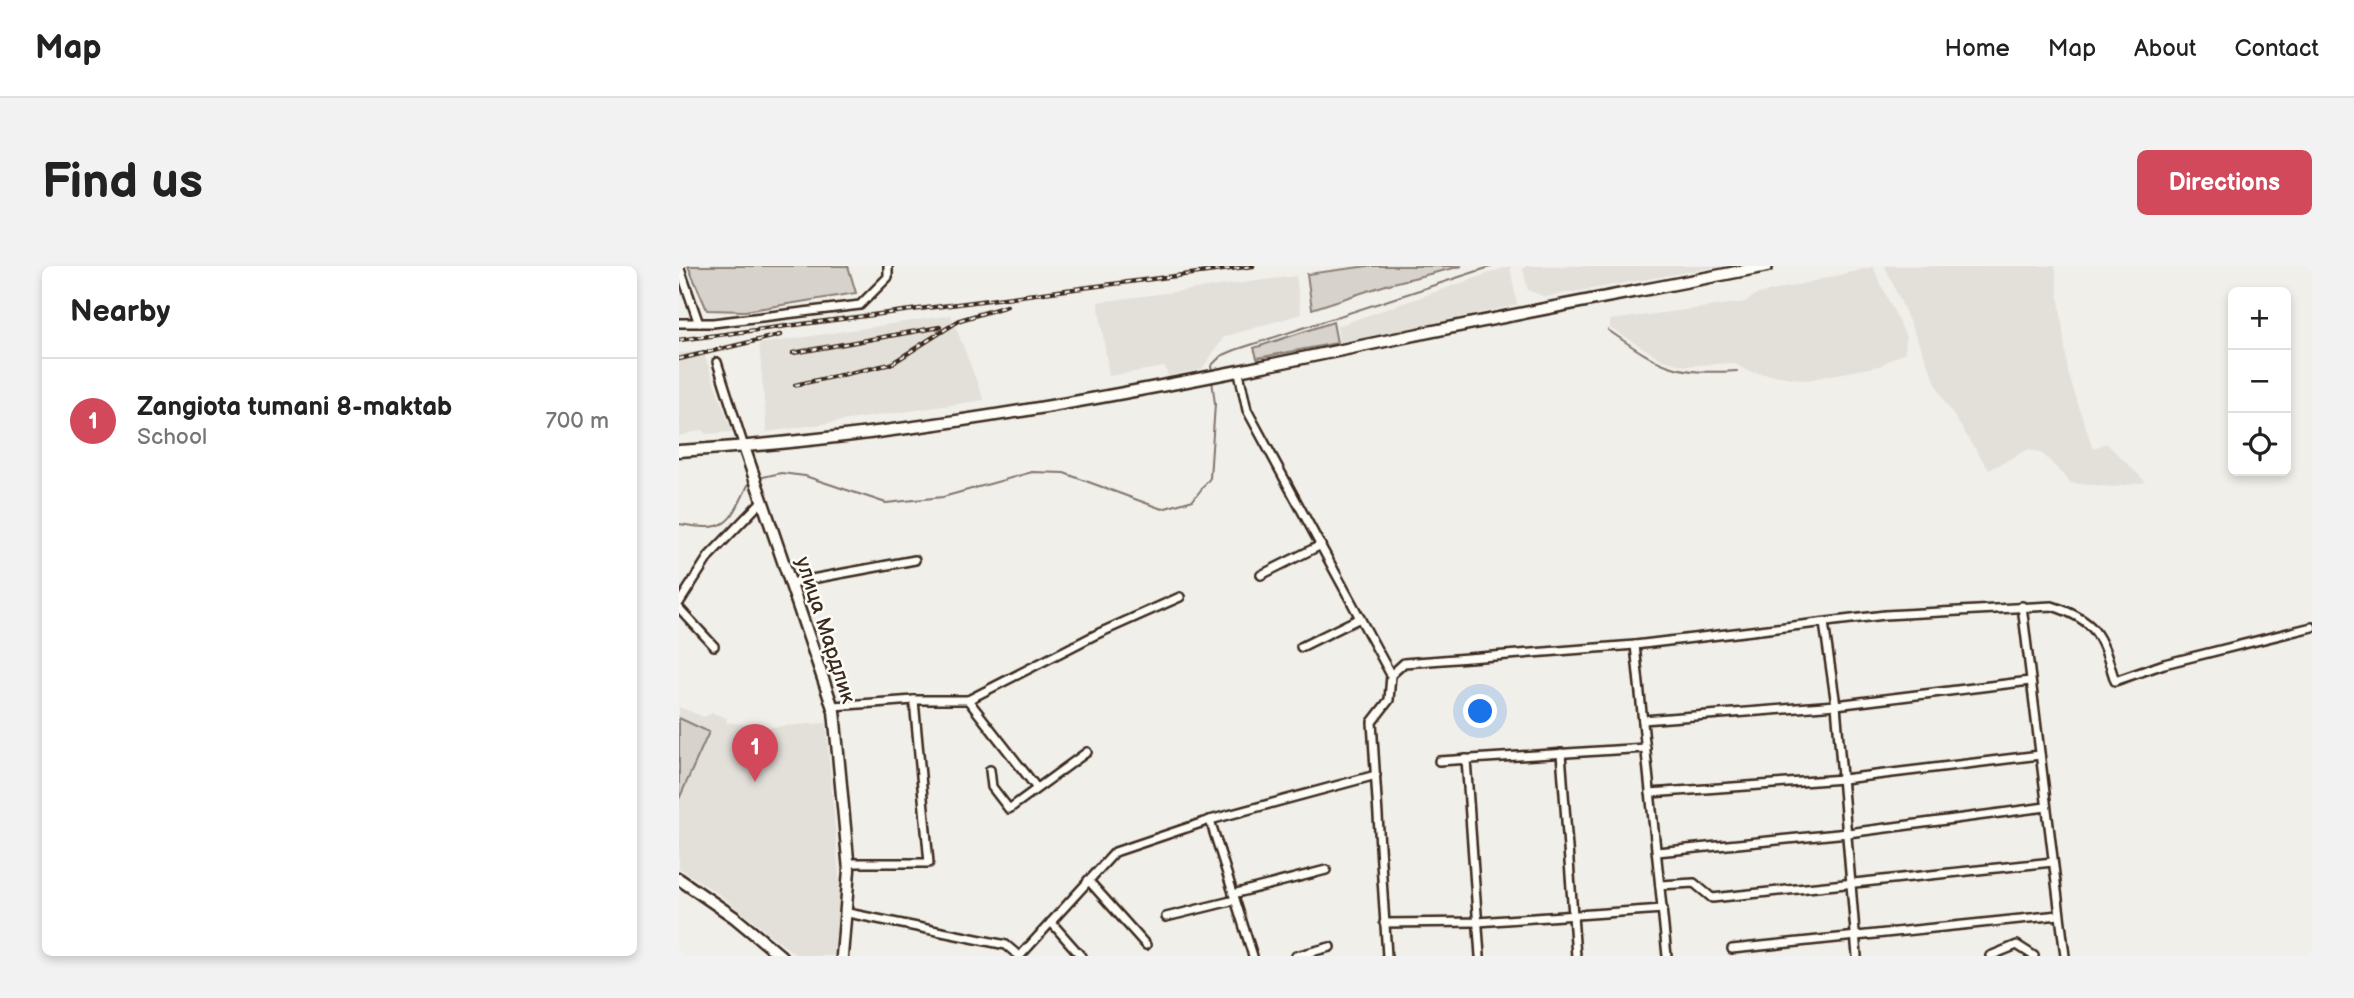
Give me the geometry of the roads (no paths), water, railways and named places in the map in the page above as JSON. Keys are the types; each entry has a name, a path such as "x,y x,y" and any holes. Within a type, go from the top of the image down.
{"main road":[{"path":"679,451 744,447 1048,407 1224,376 1501,317 1767,266"},
{"name":"улица Мардлик","path":"744,447 833,706 849,863 848,913 842,956"},
{"path":"679,879 734,917 781,956"}],"street":[{"path":"679,266 698,321"},
{"path":"679,323 713,323 860,305 888,277 888,266"},
{"path":"717,362 744,447"},
{"path":"1239,373 1247,410 1391,675 1389,700 1372,722 1387,956"},
{"path":"714,646 679,606 709,556 762,501"},
{"path":"1261,575 1321,545"},
{"path":"790,583 915,560"},
{"path":"833,706 914,700 968,700 1097,634 1180,597"},
{"path":"2022,606 2065,956"},
{"path":"1391,675 1404,663 1635,645 1885,615 2052,606 2078,614 2094,626 2102,641 2115,681 2176,660 2312,627"},
{"path":"1301,647 1360,618"},
{"path":"1824,623 1836,705 1857,956"},
{"path":"1635,645 1667,956"},
{"path":"1643,720 1836,705 2030,681"},
{"path":"849,863 929,863 914,700"},
{"path":"968,700 1036,787"},
{"path":"1439,761 1646,748"},
{"path":"990,770 992,787 1009,809 1087,752"},
{"path":"1561,753 1576,956"},
{"path":"1650,793 1843,779 2040,755"},
{"path":"1466,759 1480,956"},
{"path":"848,913 1006,946 1019,956 1115,852 1210,820 1376,775"},
{"path":"1657,852 1847,833 2046,807"},
{"path":"1210,820 1253,956"},
{"path":"1660,885 1694,883 1712,898 2053,862"},
{"path":"1166,917 1326,870"},
{"path":"1088,880 1146,945"},
{"path":"1384,923 1478,922 1663,909"},
{"path":"1732,949 2060,915"},
{"path":"1051,922 1081,956"},
{"path":"1990,956 2017,945 2034,956"},
{"path":"1296,956 1330,947"}],"waterway":[{"path":"1212,371 1211,366 1221,356 1235,350 1493,266"},
{"path":"1608,330 1668,366 1697,371 1737,371"},
{"path":"763,477 781,473 805,476 886,503 943,497 1032,472 1064,473 1162,509 1193,500 1210,478 1215,404 1212,380"},
{"path":"679,524 707,527 724,523 736,510 748,485"}],"railway":[{"path":"679,340 1253,266"},
{"path":"795,385 891,364 960,320 1007,306"},
{"path":"793,353 940,327"},
{"path":"679,359 780,335"}],"place":[{"name":"Zangiota tumani 8-maktab","path":"755,782"}]}
